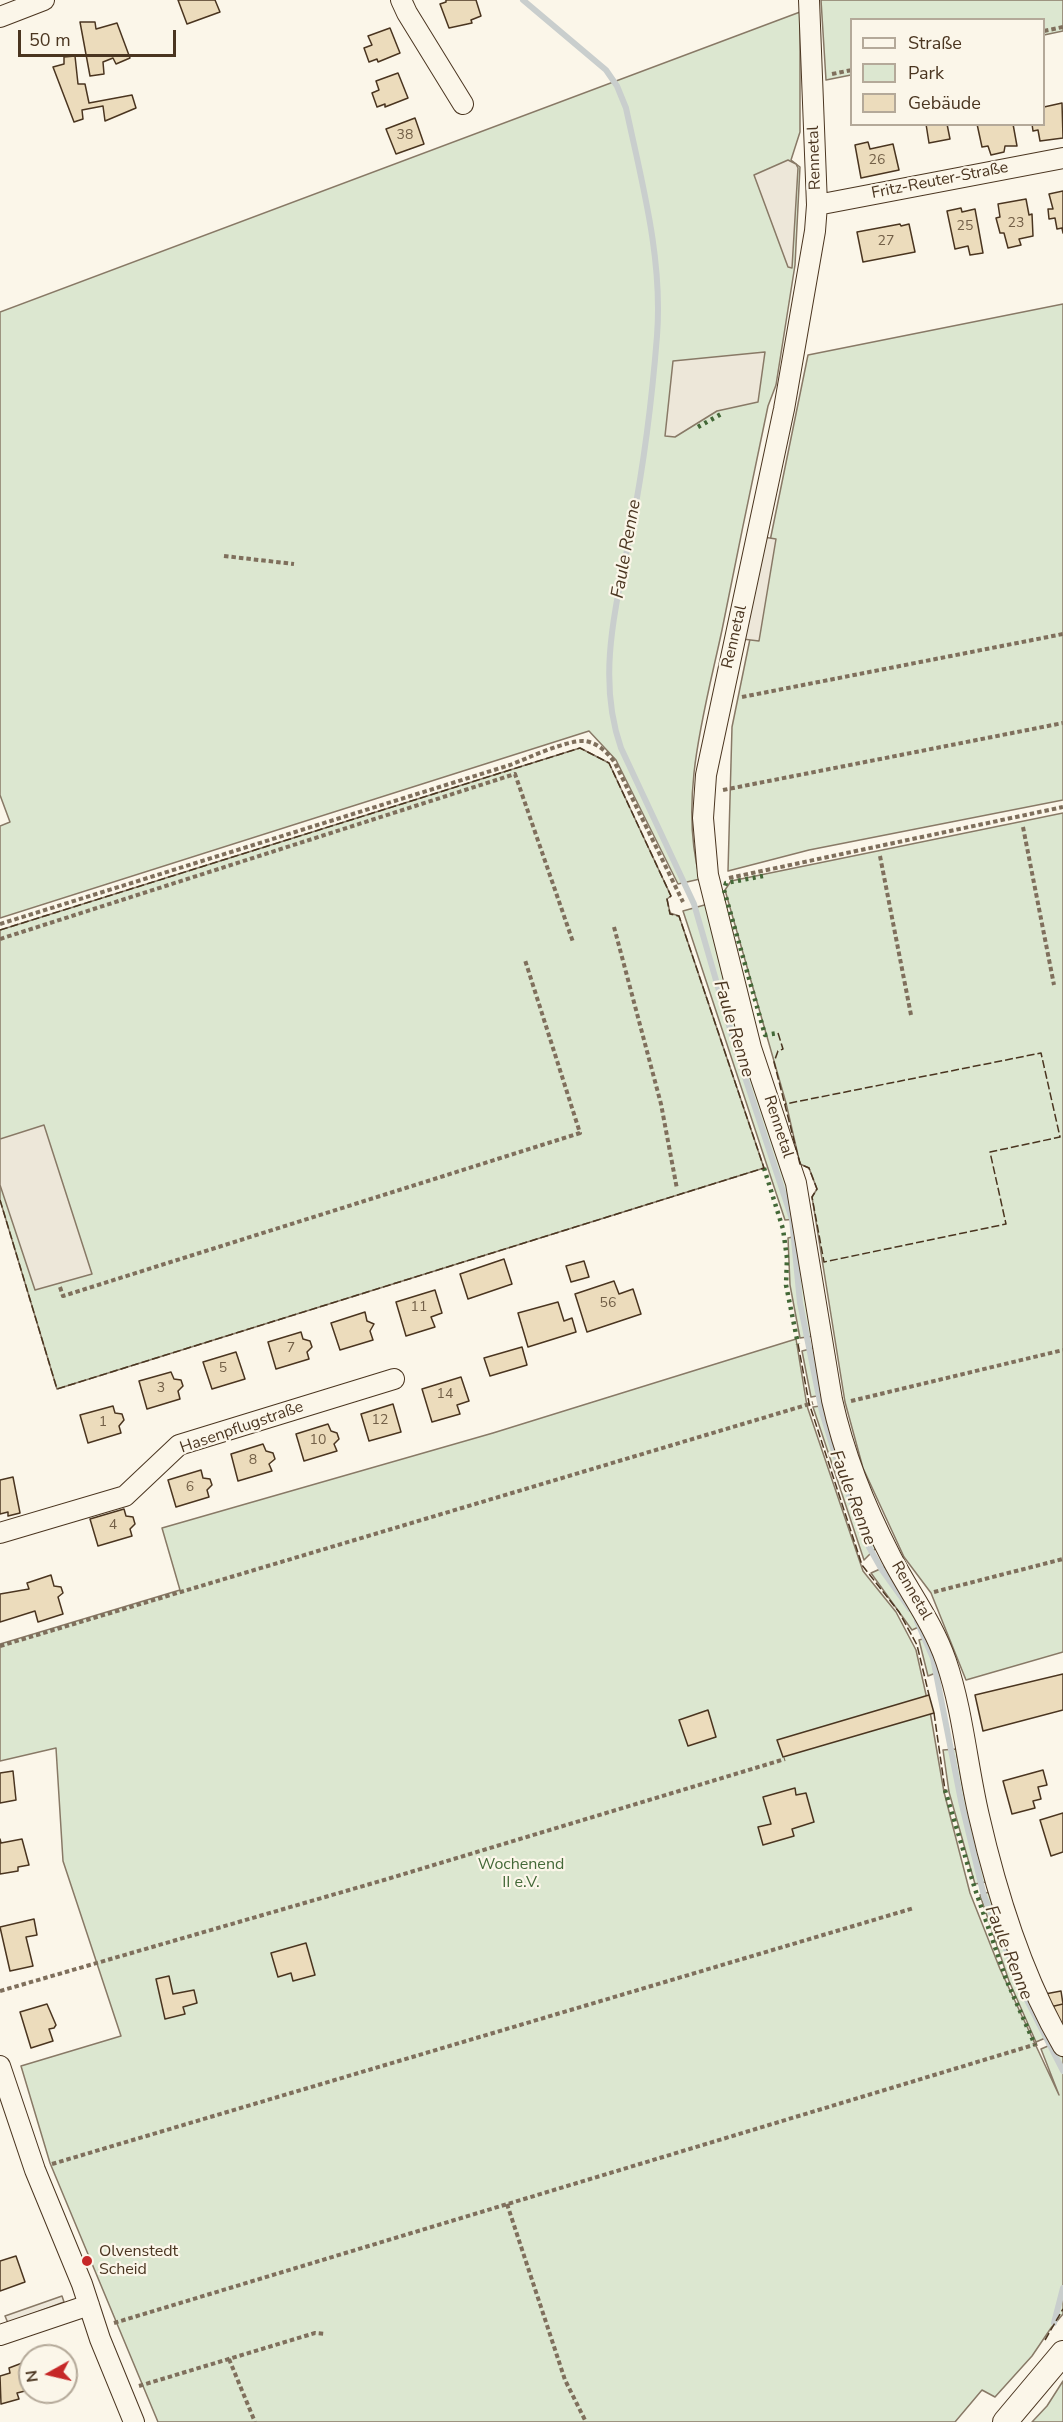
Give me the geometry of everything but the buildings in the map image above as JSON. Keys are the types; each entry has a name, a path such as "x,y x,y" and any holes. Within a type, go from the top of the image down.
{"street":[{"path":"0,17 44,0"},
{"path":"401,0 463,104"},
{"name":"Rennetal","path":"809,0 817,205 810,267 784,408 706,776 704,837 712,893 751,1048 796,1183 832,1400 843,1443 891,1557 931,1625 943,1653 950,1675 996,1884 1031,1980 1063,2046"},
{"name":"Fritz-Reuter-Straße","path":"817,205 1063,158"},
{"name":"Hasenpflugstraße","path":"0,1533 125,1496 179,1445 394,1379"},
{"path":"0,2066 35,2170 134,2422"},
{"path":"0,2335 89,2305"},
{"path":"1005,2422 1063,2354"}],"path":[{"path":"1045,31 1063,27"},
{"path":"831,74 850,70"},
{"path":"224,556 294,564"},
{"path":"740,698 1063,634"},
{"path":"717,791 1063,723"},
{"path":"0,924 499,768 569,743 585,741 599,747 615,763 682,902"},
{"path":"0,939 515,774 573,942"},
{"path":"712,893 720,880 1063,807"},
{"path":"1023,827 1054,985"},
{"path":"880,856 911,1015"},
{"path":"614,927 660,1104 677,1189"},
{"path":"60,1287 63,1296 580,1133 525,960"},
{"path":"845,1402 1063,1350"},
{"path":"0,1646 813,1402"},
{"path":"932,1593 1063,1559"},
{"path":"0,1991 384,1880 785,1759"},
{"path":"52,2164 914,1908"},
{"path":"117,2322 1039,2044"},
{"path":"507,2204 566,2380 586,2422"},
{"path":"144,2384 315,2333 326,2334"},
{"path":"229,2359 255,2422"}],"green space":[{"path":"821,0 1063,0 1063,31 1045,35 1045,18 850,18 850,75 826,80"},
{"path":"800,12 800,132 791,160 800,167 795,265 776,385 768,406 696,754 692,817 694,848 700,879 678,884 616,760 589,731 0,918 0,826 10,822 0,795 0,312"},
{"path":"1063,304 1063,800 809,850 728,871 732,727 808,355"},
{"path":"580,748 609,763 671,896 667,899 670,913 679,916 764,1168 57,1389 0,1200 0,930"},
{"path":"1063,813 1063,1652 966,1680 931,1593 904,1557 863,1468 845,1402 812,1197 817,1189 809,1168 800,1164 786,1103 725,890 731,881"},
{"path":"708,904 797,1219 785,1220 683,911"},
{"path":"797,1236 814,1336 800,1338 790,1285 788,1238"},
{"name":"Wochenend II e.V.","path":"796,1339 807,1406 863,1571 896,1612 916,1650 944,1792 970,1893 1000,1969 1059,2095 1041,2049 1055,2043 1063,2058 1063,2314 1032,2356 995,2397 982,2390 955,2422 158,2422 50,2163 21,2066 121,2036 63,1861 56,1748 0,1761 0,1644 180,1590 162,1528 493,1433"},
{"path":"814,1348 823,1395 811,1397 802,1351"},
{"path":"828,1405 878,1546 864,1560 813,1407"},
{"path":"887,1566 923,1625 912,1630 871,1573"},
{"path":"930,1637 941,1671 928,1676 919,1640"},
{"path":"956,1749 964,1793 986,1882 975,1884 949,1792 943,1750"},
{"path":"989,1892 1050,2036 1036,2042 1009,1981 980,1895"},
{"path":"1063,2381 1063,2422 1032,2422 1047,2406"}],"shaded area":[{"path":"788,160 796,164 798,168 792,268 788,267 754,175"},
{"path":"765,352 758,402 717,411 675,437 665,436 673,361"},
{"path":"757,536 776,539 759,641 734,638"},
{"path":"44,1125 92,1274 35,1290 0,1185 0,1139"},
{"path":"62,2296 64,2302 8,2323 5,2316"}],"waterway":[{"name":"Faule Renne","path":"523,0 606,70 617,86 626,108 654,250 658,307 655,360 640,478 612,637 609,665 613,720 621,748 694,904 737,1053 792,1219 800,1303 822,1412 843,1480 869,1547 882,1570 910,1609"},
{"name":"Faule Renne","path":"917,1621 933,1658 961,1801 984,1896 1028,2002 1063,2071"},
{"name":"Faule Renne","path":"1054,2323 1063,2288"}],"hedge":[{"path":"698,427 723,413"},
{"path":"763,876 726,883 724,890 765,1035 778,1033"},
{"path":"764,1168 783,1229 787,1258 786,1285 798,1344"},
{"path":"945,1790 975,1889 1006,1979 1035,2045"}],"fence":[{"path":"0,930 580,748 609,763 671,896 667,899 670,914 679,916 764,1168 57,1389 0,1200"},
{"path":"778,1033 783,1049 778,1051 774,1062 800,1164 809,1168 817,1189 812,1197 824,1262 1006,1224 990,1152 1060,1137 1041,1053 785,1104"},
{"path":"798,1344 809,1403 862,1565 899,1612 917,1645 929,1695"},
{"path":"934,1713 945,1790"},
{"path":"1045,2340 1063,2309"}],"place":[{"name":"Olvenstedt Scheid","path":"87,2261"}]}
